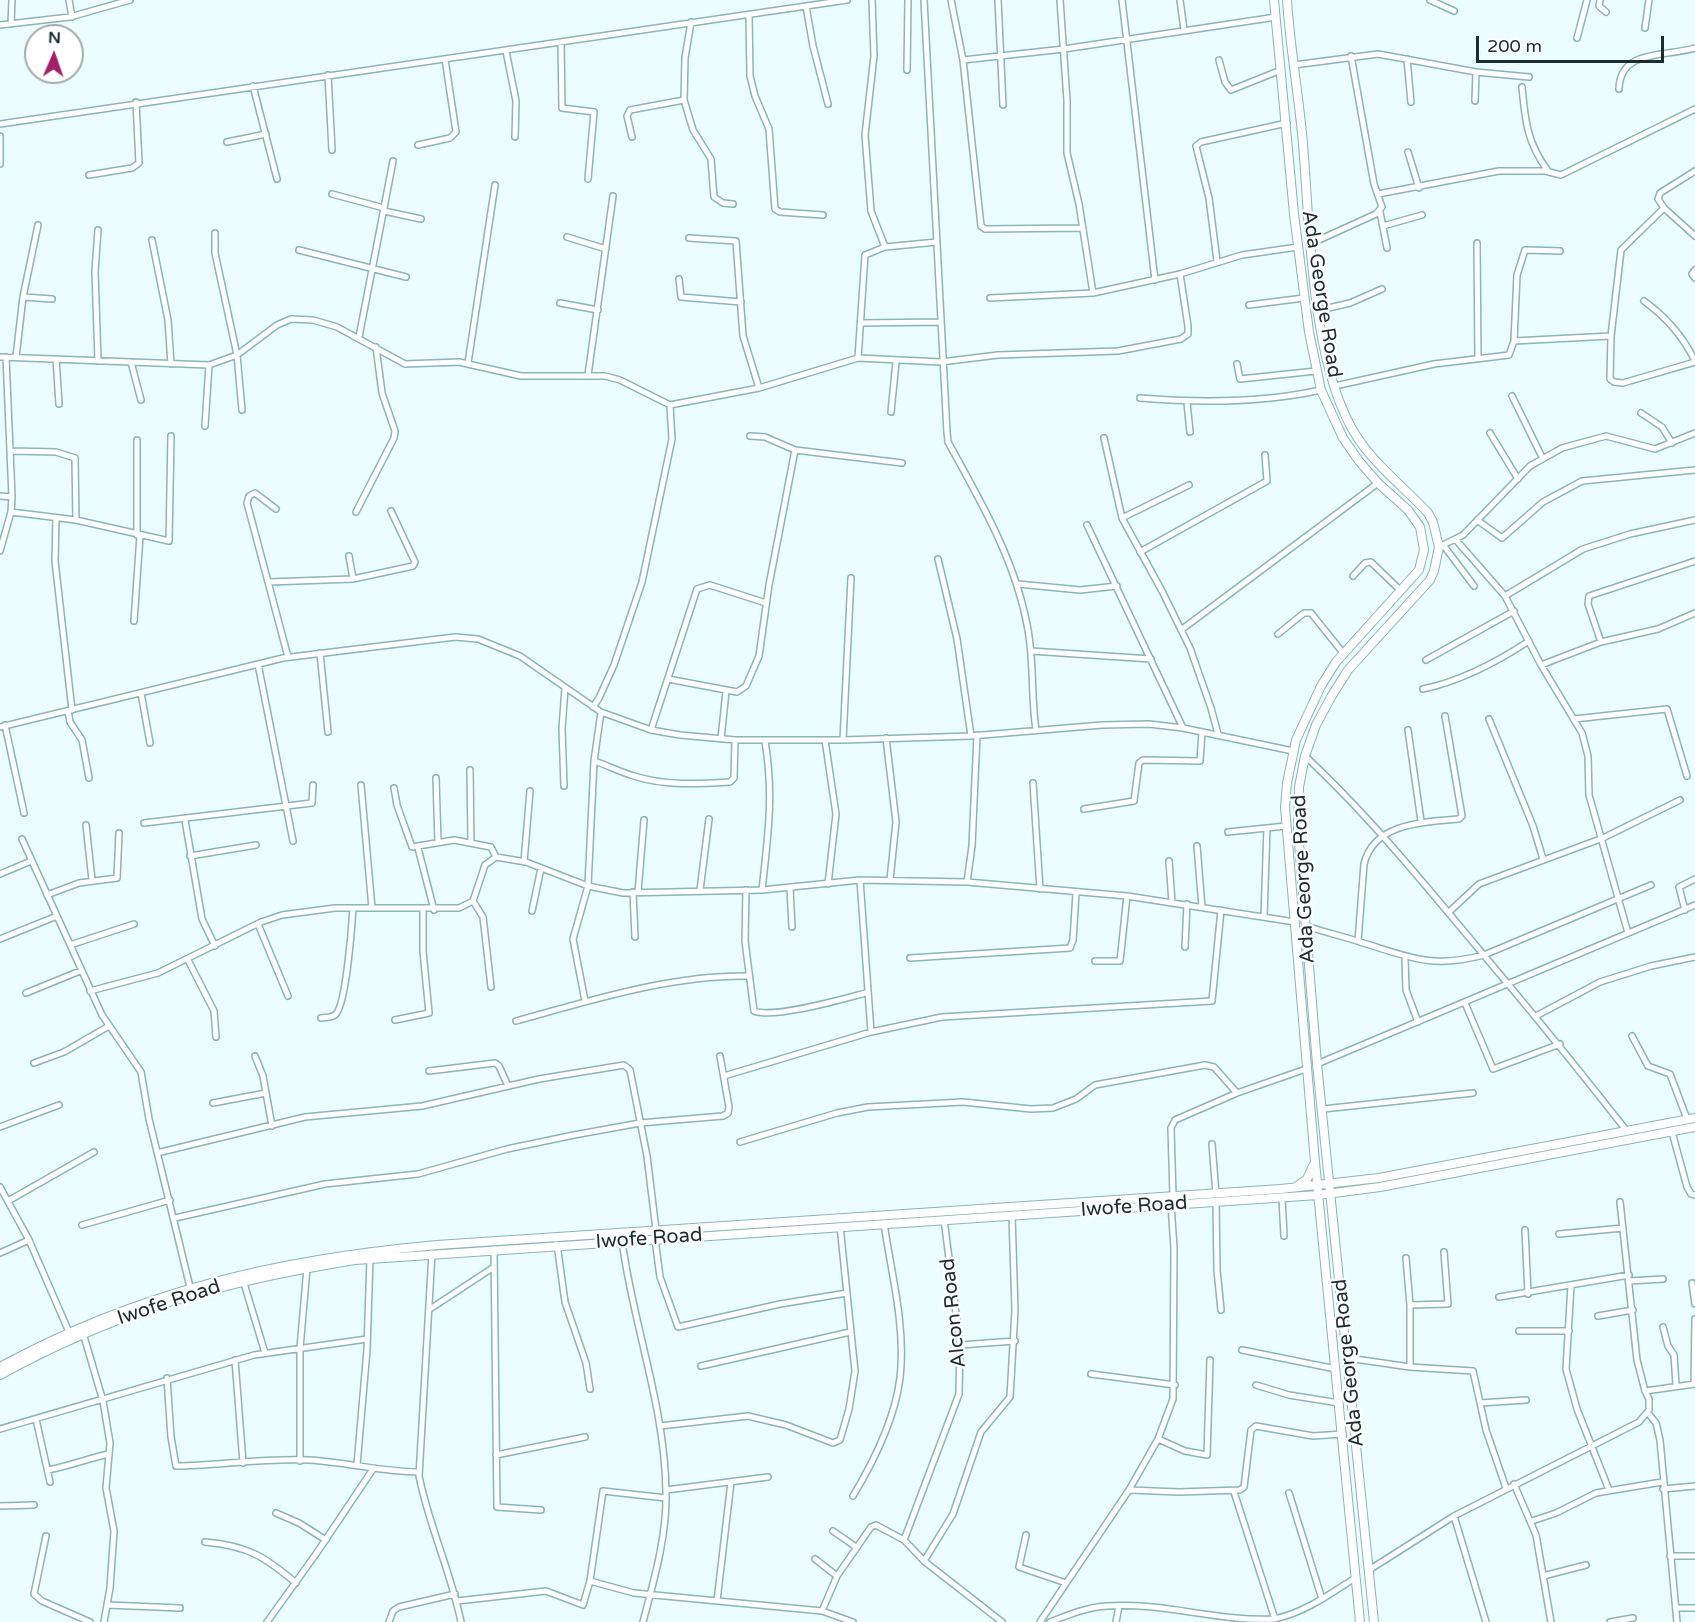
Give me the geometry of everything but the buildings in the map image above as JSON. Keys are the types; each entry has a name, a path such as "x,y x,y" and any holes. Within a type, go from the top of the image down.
{"main road":[{"name":"Ada George Road","path":"1274,0 1304,298 1321,390 1342,438 1378,483 1415,518 1424,538 1423,560 1419,570 1344,654 1309,707 1293,751 1287,783 1286,826 1306,1068 1360,1622"},
{"name":"Ada George Road","path":"1287,0 1302,136 1310,244 1335,386 1357,436 1428,513 1442,547 1430,580 1368,646 1331,697 1316,725 1305,756 1299,787 1298,819 1317,1064 1374,1622"},
{"name":"Iwofe Road","path":"0,1375 83,1333 141,1311 243,1280 307,1268 325,1261 622,1241 656,1234 1216,1198 1454,1165 1691,1118"},
{"name":"Iwofe Road","path":"1216,1198 1282,1198 1380,1187 1695,1127"},
{"path":"1292,1188 1307,1179 1315,1162"},
{"path":"1328,1169 1337,1177 1351,1181"},
{"name":"Iwofe Road","path":"0,1367 69,1332 190,1287 325,1261 437,1245 840,1226 1012,1215 1172,1201"}],"street":[{"path":"11,24 12,0"},
{"path":"69,0 72,16"},
{"path":"0,25 72,16 130,0"},
{"path":"0,124 136,102 506,51 847,0"},
{"path":"872,0 874,56 865,135 871,212 885,247"},
{"path":"907,70 908,0"},
{"path":"924,0 941,322 941,362 948,442 999,538 1018,584 1031,651 1036,730"},
{"path":"951,0 963,60 981,226 985,229 1082,228"},
{"path":"998,0 1003,105"},
{"path":"1060,0 1064,49 1066,153 1093,293"},
{"path":"1122,0 1155,280"},
{"path":"1180,0 1184,30"},
{"path":"1430,0 1454,11"},
{"path":"1577,38 1587,0"},
{"path":"1600,0 1599,6 1606,12"},
{"path":"1645,28 1649,0"},
{"path":"806,6 813,46 828,104"},
{"path":"749,15 750,76 754,96 769,129 775,210 823,215"},
{"path":"963,60 1064,49 1276,17"},
{"path":"691,22 685,58 684,100 693,130 711,159 714,197 723,203 733,204"},
{"path":"561,42 562,108 594,112 588,179"},
{"path":"1619,89 1622,71 1633,60 1674,54 1695,48"},
{"path":"506,51 516,101 515,137"},
{"path":"1294,65 1378,54 1476,72 1529,76"},
{"path":"1351,56 1382,207 1380,212 1388,248"},
{"path":"418,145 450,138 456,132 445,59"},
{"path":"1407,59 1412,102"},
{"path":"1219,60 1225,82 1230,90 1281,70"},
{"path":"1475,101 1476,72"},
{"path":"328,75 333,150"},
{"path":"253,86 277,179"},
{"path":"1522,87 1524,116 1533,149 1549,172"},
{"path":"632,137 627,116 630,110 684,100"},
{"path":"89,175 132,168 138,163 136,102"},
{"path":"1378,194 1499,171 1549,172 1561,175 1695,109"},
{"path":"1217,261 1209,198 1196,146 1201,142 1287,123"},
{"path":"227,142 266,134"},
{"path":"0,136 0,164"},
{"path":"1408,152 1419,188"},
{"path":"359,337 393,161"},
{"path":"1695,171 1660,192 1658,199 1664,208 1695,236"},
{"path":"468,363 495,185"},
{"path":"332,194 421,219"},
{"path":"588,375 613,196"},
{"path":"1644,301 1663,315 1678,332 1695,361 1623,382 1614,382 1610,379 1611,336 1621,250 1664,208"},
{"path":"1310,244 1380,212"},
{"path":"1383,226 1422,215"},
{"path":"16,357 23,297 38,225"},
{"path":"98,230 95,271 98,361"},
{"path":"215,233 215,252 237,355 242,410"},
{"path":"567,237 606,249"},
{"path":"689,238 736,241 745,345 759,388"},
{"path":"152,240 168,320 171,363"},
{"path":"858,358 865,255 885,247 937,242"},
{"path":"1477,243 1478,359"},
{"path":"990,298 1093,293 1180,274 1217,261 1298,247"},
{"path":"299,250 405,277"},
{"path":"1335,386 1434,364 1509,355 1514,341 1516,282 1525,250 1560,251"},
{"path":"1695,270 1692,274 1695,278"},
{"path":"0,552 11,512 12,497 12,451 3,357 209,364 237,355 277,325 291,319 313,320 359,337 405,364 468,363 521,376 588,375 620,380 670,405 759,388 858,358 896,362 941,362 992,355 1118,351 1181,339 1188,334 1188,327 1180,274"},
{"path":"679,279 680,295 683,298 741,302"},
{"path":"1320,310 1350,303 1382,289"},
{"path":"23,297 52,299"},
{"path":"1249,305 1304,298"},
{"path":"560,303 598,310"},
{"path":"861,323 941,322"},
{"path":"1514,341 1611,336"},
{"path":"356,512 394,438 395,431 382,393 376,347"},
{"path":"56,359 59,404"},
{"path":"131,362 141,400"},
{"path":"891,412 896,362"},
{"path":"205,426 209,364"},
{"path":"1236,364 1240,379 1316,371"},
{"path":"1140,398 1187,403 1282,396 1321,390"},
{"path":"1512,396 1542,457"},
{"path":"1187,403 1190,432"},
{"path":"592,707 599,698 614,665 642,582 672,439 670,405"},
{"path":"1641,414 1662,427 1672,443"},
{"path":"1490,433 1518,479"},
{"path":"1474,586 1442,547 1456,540 1542,457 1579,442 1606,436 1617,437 1646,449 1672,443 1695,433"},
{"path":"11,512 76,520 166,542 171,537 171,436"},
{"path":"750,436 765,437 795,450 902,463"},
{"path":"1104,438 1122,518 1181,630 1207,694 1218,734"},
{"path":"134,621 138,536 137,440"},
{"path":"669,679 737,692 742,690 750,677 764,634 766,603 795,450"},
{"path":"12,451 56,452 75,458 76,520"},
{"path":"1140,552 1267,482 1265,455"},
{"path":"1477,520 1502,538 1543,502 1582,482 1695,470"},
{"path":"1181,630 1378,483"},
{"path":"1122,518 1190,485"},
{"path":"276,509 255,493 249,496 247,503 288,657"},
{"path":"0,496 12,497"},
{"path":"269,582 353,579 413,566 415,562 391,511"},
{"path":"56,518 55,561 70,722 82,740 89,778"},
{"path":"1505,596 1568,557 1592,546 1630,534 1695,520"},
{"path":"1087,525 1184,728"},
{"path":"1456,540 1505,596 1587,745 1589,795 1628,933"},
{"path":"349,556 353,579"},
{"path":"938,559 957,639 974,736 972,846 967,882"},
{"path":"1601,642 1588,604 1589,596 1695,561"},
{"path":"1353,576 1365,563 1371,562 1401,591"},
{"path":"843,740 851,578"},
{"path":"1018,584 1080,590 1117,586"},
{"path":"651,730 697,589 710,585 766,603"},
{"path":"1426,660 1514,611"},
{"path":"1278,634 1304,613 1311,613 1344,654"},
{"path":"1541,665 1601,642 1658,629 1695,613"},
{"path":"24,813 2,726 288,657 436,638 478,639 520,656 592,707 651,730 721,740 843,740 974,736 1102,725 1149,724 1218,734 1293,751"},
{"path":"1424,689 1440,686 1489,665 1529,640"},
{"path":"1031,651 1151,659"},
{"path":"320,652 328,732"},
{"path":"258,664 293,841"},
{"path":"564,786 562,729 565,688"},
{"path":"721,740 726,691"},
{"path":"141,693 150,743"},
{"path":"1574,719 1667,709 1687,776"},
{"path":"585,1001 573,939 588,886 594,761 601,712"},
{"path":"1358,941 1366,857 1383,837 1393,830 1421,821 1459,819 1462,816 1445,716"},
{"path":"1489,719 1533,826 1543,859"},
{"path":"1408,730 1421,821"},
{"path":"1084,809 1134,801 1139,763 1143,760 1200,761 1202,732"},
{"path":"886,738 896,822 890,880"},
{"path":"594,761 636,777 657,781 702,784 730,782 734,778 735,740"},
{"path":"825,740 836,814 828,884"},
{"path":"762,890 771,812 771,789 765,741"},
{"path":"1305,756 1338,787 1449,912 1508,985 1560,1044 1626,1130"},
{"path":"470,770 471,842"},
{"path":"436,778 438,842"},
{"path":"1032,783 1040,889"},
{"path":"144,823 185,820 312,803 313,785"},
{"path":"361,785 372,908"},
{"path":"394,788 409,844 418,848 438,842 471,842 491,847 496,857"},
{"path":"524,862 530,791"},
{"path":"1449,912 1479,884 1603,838 1680,800"},
{"path":"700,890 709,819"},
{"path":"185,820 202,919 215,946"},
{"path":"635,938 635,892 644,820"},
{"path":"86,825 92,880"},
{"path":"1228,832 1286,826"},
{"path":"1264,916 1267,828"},
{"path":"47,895 92,880 117,878 119,834"},
{"path":"22,839 90,991 109,1026 141,1072 157,1152 175,1218 190,1287"},
{"path":"190,856 256,845"},
{"path":"1197,846 1202,907"},
{"path":"418,848 434,910"},
{"path":"90,991 158,973 258,924 301,911 353,908 434,910 459,908 473,901 485,865 496,857 524,862 606,891 762,890 860,880 967,882 1127,896 1295,922"},
{"path":"0,874 31,861"},
{"path":"1169,861 1172,902"},
{"path":"532,911 541,868"},
{"path":"1684,910 1679,887 1695,879"},
{"path":"860,880 866,993 871,1032"},
{"path":"1306,926 1405,958 1437,963 1484,955 1618,897 1652,885"},
{"path":"790,888 792,927"},
{"path":"746,890 745,941 751,1006 757,1013 800,1009 866,993"},
{"path":"910,958 1070,948 1073,940 1076,893"},
{"path":"1095,961 1120,961 1127,896"},
{"path":"473,901 483,918 491,987"},
{"path":"1185,947 1186,904"},
{"path":"1317,1064 1695,905"},
{"path":"321,1017 333,1017 337,1013 342,998 353,908"},
{"path":"395,1020 429,1013 423,951 423,909"},
{"path":"724,1076 871,1032 942,1017 1212,1001 1221,910"},
{"path":"0,939 57,916"},
{"path":"70,945 134,924"},
{"path":"258,924 288,996"},
{"path":"1536,1016 1600,982 1651,966 1695,957"},
{"path":"1405,958 1406,990 1418,1022"},
{"path":"188,960 214,1011 216,1037"},
{"path":"26,993 80,971"},
{"path":"516,1021 585,1001 695,979 749,976"},
{"path":"1466,1003 1492,1069 1560,1044"},
{"path":"34,1063 64,1052 109,1026"},
{"path":"1632,1035 1648,1065 1670,1074 1691,1118"},
{"path":"255,1056 266,1093 272,1126"},
{"path":"175,1218 325,1184 418,1174 507,1149 640,1123 728,1113 729,1107 720,1056"},
{"path":"429,1071 495,1063 499,1066 508,1086"},
{"path":"157,1152 332,1113 422,1106 508,1086 624,1065 630,1070 652,1183 660,1277 678,1327 780,1304 847,1293"},
{"path":"740,1142 844,1111 868,1107 963,1102 1031,1109 1053,1108 1076,1099 1095,1085 1205,1065 1214,1067 1237,1093"},
{"path":"1040,1622 1129,1490 1158,1439 1173,1399 1172,1123 1179,1117 1237,1093 1306,1068"},
{"path":"213,1103 266,1093"},
{"path":"1323,1109 1473,1093"},
{"path":"0,1127 59,1105"},
{"path":"1672,1132 1687,1187 1695,1195"},
{"path":"1212,1144 1216,1198 1217,1270 1221,1310"},
{"path":"8,1201 94,1152"},
{"path":"1,1191 30,1240 69,1332"},
{"path":"1282,1198 1284,1236"},
{"path":"82,1225 170,1200"},
{"path":"1620,1202 1637,1360 1649,1399 1648,1413 1659,1431 1677,1622"},
{"path":"924,1561 953,1514 981,1432 1010,1397 1015,1341 1012,1215"},
{"name":"Alcon Road","path":"904,1540 957,1404 962,1368 944,1219"},
{"path":"853,1496 883,1435 900,1379 899,1321 884,1223"},
{"path":"660,1426 748,1416 786,1425 836,1443 845,1428 853,1391 855,1358 850,1332 840,1226"},
{"path":"1559,1234 1623,1228"},
{"path":"1525,1230 1528,1294"},
{"path":"0,1253 30,1240"},
{"path":"622,1241 660,1426 666,1490 652,1594 643,1622"},
{"path":"557,1244 565,1302 586,1363 590,1389"},
{"path":"494,1249 497,1508 541,1510"},
{"path":"1410,1305 1448,1304 1444,1252"},
{"path":"432,1253 419,1472 426,1510 455,1594 461,1622"},
{"path":"357,1465 367,1339 370,1258"},
{"path":"1406,1258 1410,1305 1410,1367"},
{"path":"430,1309 494,1267"},
{"path":"300,1461 300,1348 307,1268"},
{"path":"1499,1297 1629,1278 1663,1279"},
{"path":"243,1280 265,1353"},
{"path":"1692,1283 1695,1304"},
{"path":"1571,1285 1566,1369 1577,1408 1594,1446 1609,1490"},
{"path":"1598,1316 1633,1310"},
{"path":"1645,1391 1695,1384 1695,1319"},
{"path":"1663,1327 1668,1346 1674,1355 1677,1385"},
{"path":"1520,1331 1569,1331"},
{"path":"701,1366 850,1332"},
{"path":"83,1333 103,1401 109,1454 106,1488 114,1531 104,1622"},
{"path":"0,1429 103,1401 167,1378 235,1360 265,1353 367,1339"},
{"path":"960,1345 1015,1341"},
{"path":"1242,1350 1336,1369"},
{"path":"1348,1358 1410,1367 1471,1369 1474,1373 1486,1430 1506,1488"},
{"path":"235,1360 243,1462"},
{"path":"1158,1439 1185,1451 1207,1455 1210,1360"},
{"path":"1091,1374 1174,1385"},
{"path":"167,1378 171,1437 176,1466 300,1461 419,1472"},
{"path":"1256,1385 1289,1395 1340,1403"},
{"path":"1480,1403 1526,1400"},
{"path":"1369,1570 1454,1516 1594,1446 1639,1422 1648,1413"},
{"path":"36,1419 50,1482"},
{"path":"1129,1490 1234,1492 1244,1487 1253,1427 1313,1436 1343,1434"},
{"path":"496,1455 585,1437"},
{"path":"48,1470 76,1466 82,1459 109,1454"},
{"path":"267,1622 373,1469"},
{"path":"666,1490 768,1477"},
{"path":"717,1601 731,1482"},
{"path":"1532,1521 1564,1510 1584,1497 1609,1490 1662,1482"},
{"path":"1514,1484 1532,1521 1551,1622"},
{"path":"1663,1489 1695,1486"},
{"path":"457,1601 546,1592 583,1605 590,1581 603,1491 666,1498"},
{"path":"1234,1492 1279,1619"},
{"path":"1289,1493 1322,1599"},
{"path":"0,1506 34,1505"},
{"path":"276,1513 299,1523 326,1540"},
{"path":"1454,1516 1486,1622"},
{"path":"822,1611 837,1576 873,1526 904,1540 924,1561 1002,1622"},
{"path":"833,1531 856,1547"},
{"path":"1026,1535 1019,1567 1066,1583"},
{"path":"46,1536 34,1594 42,1601 90,1622"},
{"path":"205,1542 227,1544 266,1558 296,1583"},
{"path":"1670,1556 1695,1556"},
{"path":"815,1559 837,1576"},
{"path":"1543,1576 1586,1565"},
{"path":"1050,1622 1085,1610 1119,1606 1234,1622 1279,1619 1322,1599 1355,1578"},
{"path":"590,1581 634,1593 822,1611 853,1622"},
{"path":"389,1622 393,1611 399,1607 455,1594"},
{"path":"107,1605 180,1608"},
{"path":"1116,1622 1119,1606"},
{"path":"1676,1608 1695,1608"},
{"path":"1610,1622 1632,1618"}]}
